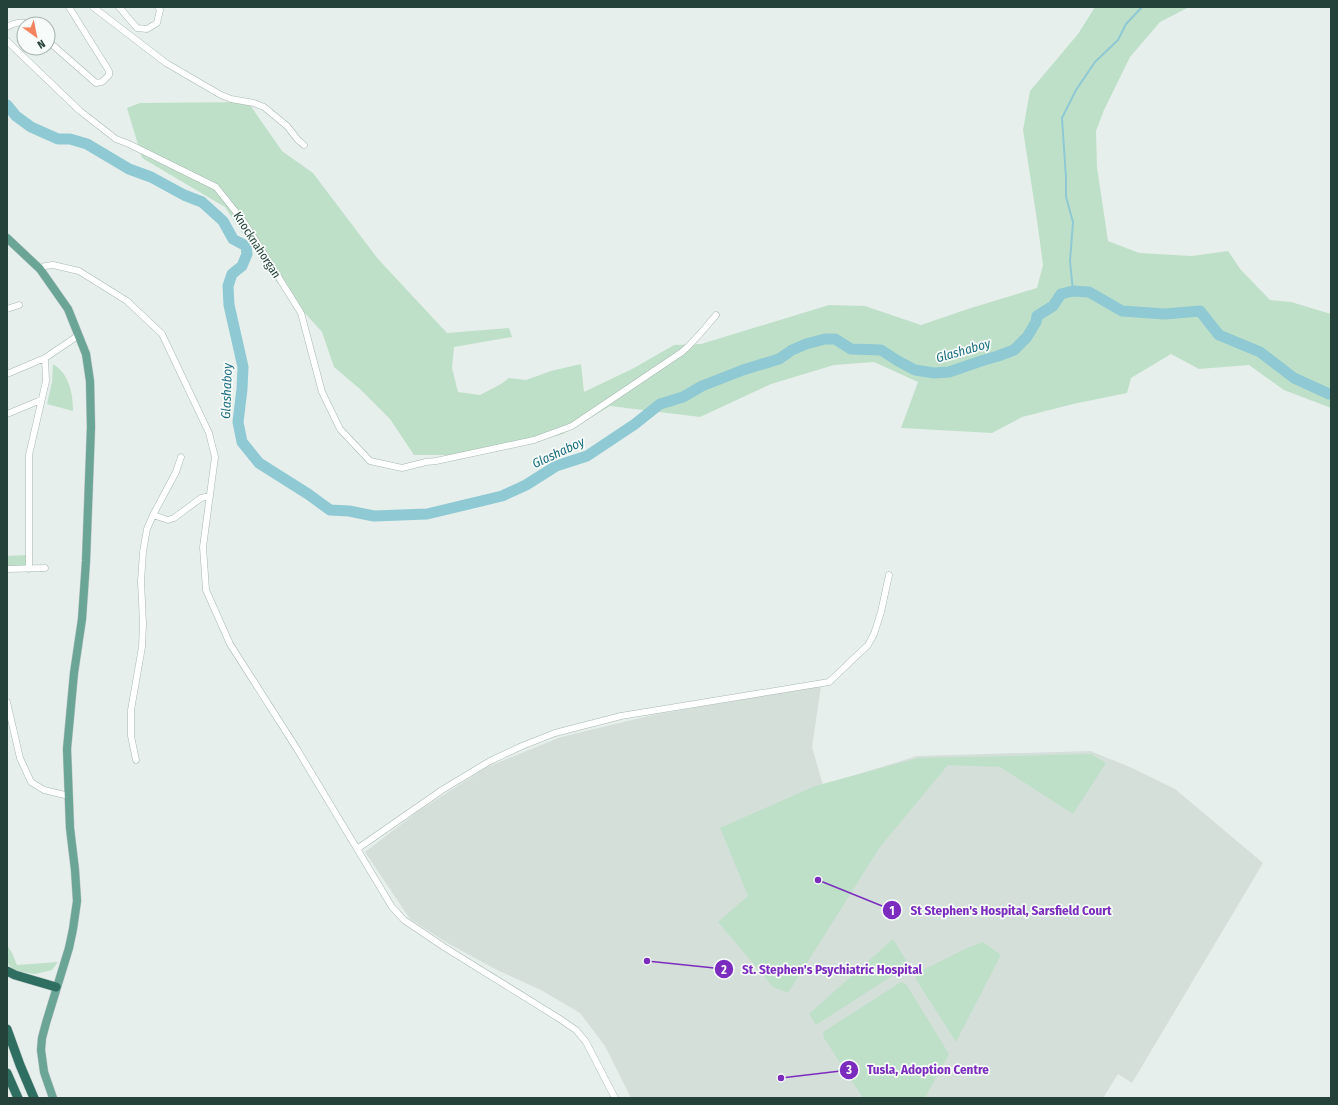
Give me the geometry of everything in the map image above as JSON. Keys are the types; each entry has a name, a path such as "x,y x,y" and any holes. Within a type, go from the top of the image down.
{"highway":[{"path":"7,971 15,975 56,987"},
{"path":"7,1029 34,1098"},
{"path":"7,1073 18,1098"}],"main road":[{"path":"7,238 40,269 68,309 86,354 90,381 91,427 86,562 82,619 74,673 67,749 70,828 77,901 72,935 46,1023 42,1038 41,1050 44,1072 53,1098"}],"street":[{"path":"56,48 96,83 102,82 109,75 109,71 69,7"},
{"path":"93,7 166,63 221,94 264,107 287,126 304,145"},
{"path":"119,7 137,28 147,30 157,23 160,10 158,7"},
{"name":"Knocknahorgan","path":"7,41 80,111 116,139 216,187 244,222 301,313 322,392 340,429 370,461 402,468 534,440 572,426 682,352 695,340 700,332 716,315"},
{"path":"40,269 45,266 53,265 79,272 127,301 162,334 209,433 215,457 203,547 206,590 230,644 289,736 392,907 404,920 444,947 576,1030 586,1042 615,1098"},
{"path":"7,310 19,305"},
{"path":"7,374 45,358 79,335"},
{"path":"29,569 29,455 46,381 45,358"},
{"path":"7,414 41,400"},
{"path":"136,760 131,736 131,710 142,647 143,624 141,581 143,552 147,529 176,472 181,456"},
{"path":"153,515 168,520 174,518 201,498 210,496"},
{"path":"7,569 45,568"},
{"path":"356,849 442,790 490,761 555,733 621,716 829,682 868,645 874,634 881,612 889,575"},
{"path":"7,702 20,758 31,782 44,790 69,796"}],"shaded area":[{"path":"821,686 812,747 823,785 917,756 1090,751 1130,767 1175,789 1263,863 1132,1083 1118,1074 1103,1098 631,1098 605,1046 580,1013 541,990 493,968 444,941 410,919 365,852 417,812 487,767 561,737 653,715"}],"green space":[{"path":"1095,7 1189,7 1160,22 1130,57 1104,110 1096,131 1097,167 1108,241 1139,253 1192,256 1228,251 1241,270 1270,300 1291,302 1331,314 1331,408 1284,390 1249,365 1199,369 1171,354 1131,378 1127,393 1073,404 1022,417 992,433 901,428 918,382 874,362 834,365 771,384 700,417 610,406 563,434 526,444 455,455 414,455 390,419 361,390 334,367 322,332 268,272 225,207 142,158 127,108 140,103 248,102 282,151 313,173 378,259 447,333 509,328 512,337 454,347 452,368 458,392 480,395 509,378 526,380 551,371 581,364 584,392 634,368 674,345 701,344 829,305 865,306 921,325 1037,288 1043,265 1023,130 1030,91 1078,34"},
{"path":"53,364 66,377 70,386 73,411 47,404 52,382"},
{"path":"26,555 26,567 7,568 7,556"},
{"path":"1091,754 1106,763 1073,814 1000,767 948,765 880,847 788,993 773,987 718,922 748,896 720,828 815,786 918,758"},
{"path":"893,939 909,965 816,1025 809,1014"},
{"path":"983,942 1001,955 956,1042 915,978 921,971 967,948"},
{"path":"7,945 17,965 58,962 52,970 35,974 15,971 7,963"},
{"path":"901,982 906,984 949,1054 925,1098 863,1098 824,1038 823,1032"}],"waterway":[{"path":"1073,291 1070,261 1073,222 1066,197 1062,118 1076,90 1095,62 1118,40 1126,24 1142,7"},
{"name":"Glashaboy","path":"7,105 16,116 31,127 58,139 70,139 87,144 129,169 151,177 184,195 202,202 223,221 233,239 246,246 247,254 242,266 232,274 228,286 229,305 243,367 238,422 242,442 259,463 330,510 349,511 374,516 427,514 502,496 526,485 556,466 587,456 635,424 660,404 683,397 702,386 743,370 779,359 792,350 806,344 825,339 835,339 851,349 881,350 915,370 934,373 949,372 1014,350 1027,337 1036,322 1037,316 1053,306 1061,294 1073,291 1089,292 1122,311 1165,314 1200,311 1219,335 1260,352 1294,378 1331,394"}],"place":[{"name":"St Stephen's Hospital, Sarsfield Court","path":"818,880"},
{"name":"St. Stephen's Psychiatric Hospital","path":"647,961"},
{"name":"Tusla, Adoption Centre","path":"781,1078"}]}
